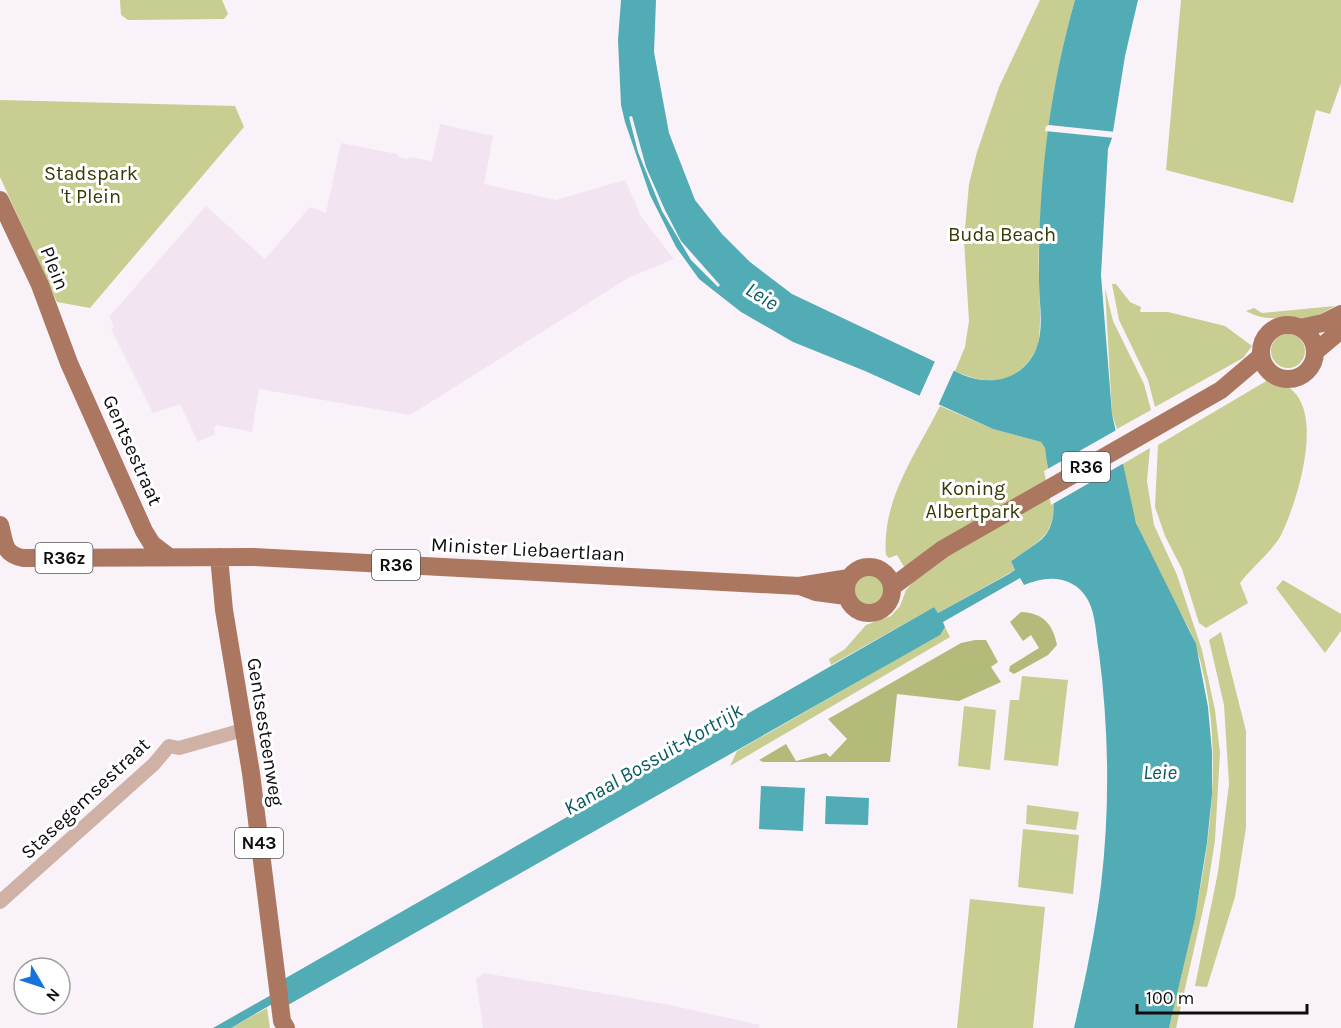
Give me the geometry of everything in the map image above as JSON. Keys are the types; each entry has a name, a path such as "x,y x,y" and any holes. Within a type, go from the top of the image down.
{"main road":[{"name":"Plein","path":"0,200 40,285 66,354"},
{"path":"1341,314 1323,323 1300,328 1284,325 1276,327 1266,335 1265,363 1284,379 1302,375 1311,365 1315,352 1341,330"},
{"path":"1300,328 1311,338 1315,352"},
{"name":"Gentsestraat","path":"66,354 144,531 152,544 169,557"},
{"name":"R36","path":"888,579 1265,363"},
{"name":"R36z","path":"0,525 4,546 12,555 22,558 169,557"},
{"name":"R36","path":"169,557 219,557"},
{"name":"Minister Liebaertlaan","path":"219,557 848,587"},
{"name":"Gentsesteenweg","path":"219,557 220,581 243,730 282,1026"},
{"name":"R36","path":"867,567 888,579 891,598 885,607 870,613 855,609 848,587 856,570 867,567"}],"street":[{"name":"Stasegemsestraat","path":"0,902 154,764 169,746 179,748 243,730"}],"shaded area":[{"path":"440,124 493,136 484,184 556,200 625,180 642,218 674,259 628,278 410,415 259,389 252,432 217,425 214,427 215,434 198,442 180,404 153,413 111,329 114,326 109,317 206,206 265,259 310,207 326,213 341,143 397,154 401,158 432,161"},
{"path":"484,973 665,1004 760,1025 759,1028 483,1028 476,979"}],"green space":[{"path":"120,0 222,0 228,14 224,19 128,20 121,15"},
{"name":"Buda Beach","path":"1040,0 1075,0 1060,60 1046,152 1039,245 1038,346 1031,358 1013,375 1003,379 981,379 955,371 965,347 969,321 964,240 969,184 977,152 999,87"},
{"path":"1181,0 1341,0 1341,83 1330,114 1316,110 1293,203 1166,170"},
{"name":"Stadspark 't Plein","path":"0,100 235,106 244,127 90,308 57,302 0,177"},
{"path":"1112,284 1116,284 1130,302 1141,307 1140,312 1168,312 1225,326 1252,346 1243,358 1155,407 1148,380 1119,320"},
{"path":"1105,288 1113,321 1144,384 1151,410 1117,429 1112,414"},
{"path":"1335,306 1308,321 1262,317 1246,311 1254,308 1262,313"},
{"path":"1288,334 1300,339 1305,351 1300,363 1288,368 1276,363 1271,351 1276,339"},
{"path":"1268,380 1288,387 1302,404 1307,440 1300,481 1279,539 1240,583 1248,603 1206,628 1199,623 1182,569 1165,536 1155,507 1158,445"},
{"name":"Koning Albertpark","path":"940,406 993,429 1041,442 1045,448 1053,495 1054,507 1049,529 1042,538 1011,561 1015,570 938,613 934,607 831,665 829,659 845,649 866,625 891,616 900,606 906,590 913,582 897,555 889,558 886,555 889,515 902,478"},
{"path":"1150,448 1147,481 1154,525 1177,575 1202,650 1215,710 1220,753 1215,840 1207,892 1176,1028 1169,1028 1201,886 1208,838 1212,789 1212,741 1207,693 1196,646 1143,539 1121,465"},
{"path":"869,574 881,578 885,590 881,602 869,606 857,602 853,590 857,578"},
{"path":"1283,580 1341,614 1341,631 1325,653 1276,588"},
{"path":"1021,612 1041,617 1046,621 1053,631 1057,645 1048,655 1014,674 1009,671 1010,666 1039,648 1031,635 1023,641 1010,622"},
{"path":"945,627 950,637 730,766 737,751 939,635"},
{"path":"1221,632 1246,731 1246,828 1235,897 1207,987 1195,986 1218,872 1229,784 1224,705 1209,640"},
{"path":"986,640 998,662 991,667 1001,682 959,701 897,694 890,762 763,762 759,760 786,744 796,761 826,753 830,757 847,739 828,719 961,643"},
{"path":"1022,676 1068,680 1058,766 1004,760 1010,700 1019,700"},
{"path":"964,706 996,710 990,770 958,766"},
{"path":"1027,805 1079,812 1076,830 1026,824"},
{"path":"1023,829 1079,835 1073,894 1018,887"},
{"path":"970,899 1045,907 1033,1028 957,1028"},
{"path":"267,1008 270,1028 231,1028"}],"water":[{"name":"Leie","path":"621,0 656,0 654,52 669,133 695,200 722,234 750,262 792,294 963,375 992,380 1018,372 1032,357 1039,340 1041,320 1039,245 1043,174 1058,69 1075,0 1138,0 1108,149 1101,275 1112,414 1136,523 1196,644 1208,707 1212,752 1212,795 1207,843 1195,918 1169,1028 1074,1028 1096,921 1106,827 1105,711 1099,653 1093,612 1082,592 1068,582 1059,579 1042,580 1024,585 1020,578 943,622 945,627 940,635 288,1005 286,996 231,1028 213,1028 285,987 284,979 934,607 938,613 1009,574 1015,570 1011,561 1042,539 1049,530 1054,508 1053,496 1045,448 1041,442 993,429 865,371 793,342 741,312 699,279 676,247 650,195 625,122 621,105 618,40"},
{"path":"761,786 805,788 803,831 759,829"},
{"path":"826,796 869,798 868,825 825,824"}],"pier":[{"path":"632,116 646,167 665,210 681,241 720,285 718,287 691,260 662,211 638,152 629,117"},
{"path":"1046,126 1116,132 1115,138 1045,131"},
{"path":"936,359 955,368 937,408 918,399"},
{"path":"1120,428 1124,463 1051,505 1044,471"}],"water label":[{"name":"Kanaal Bossuit-Kortrijk","path":"653,759"}]}
